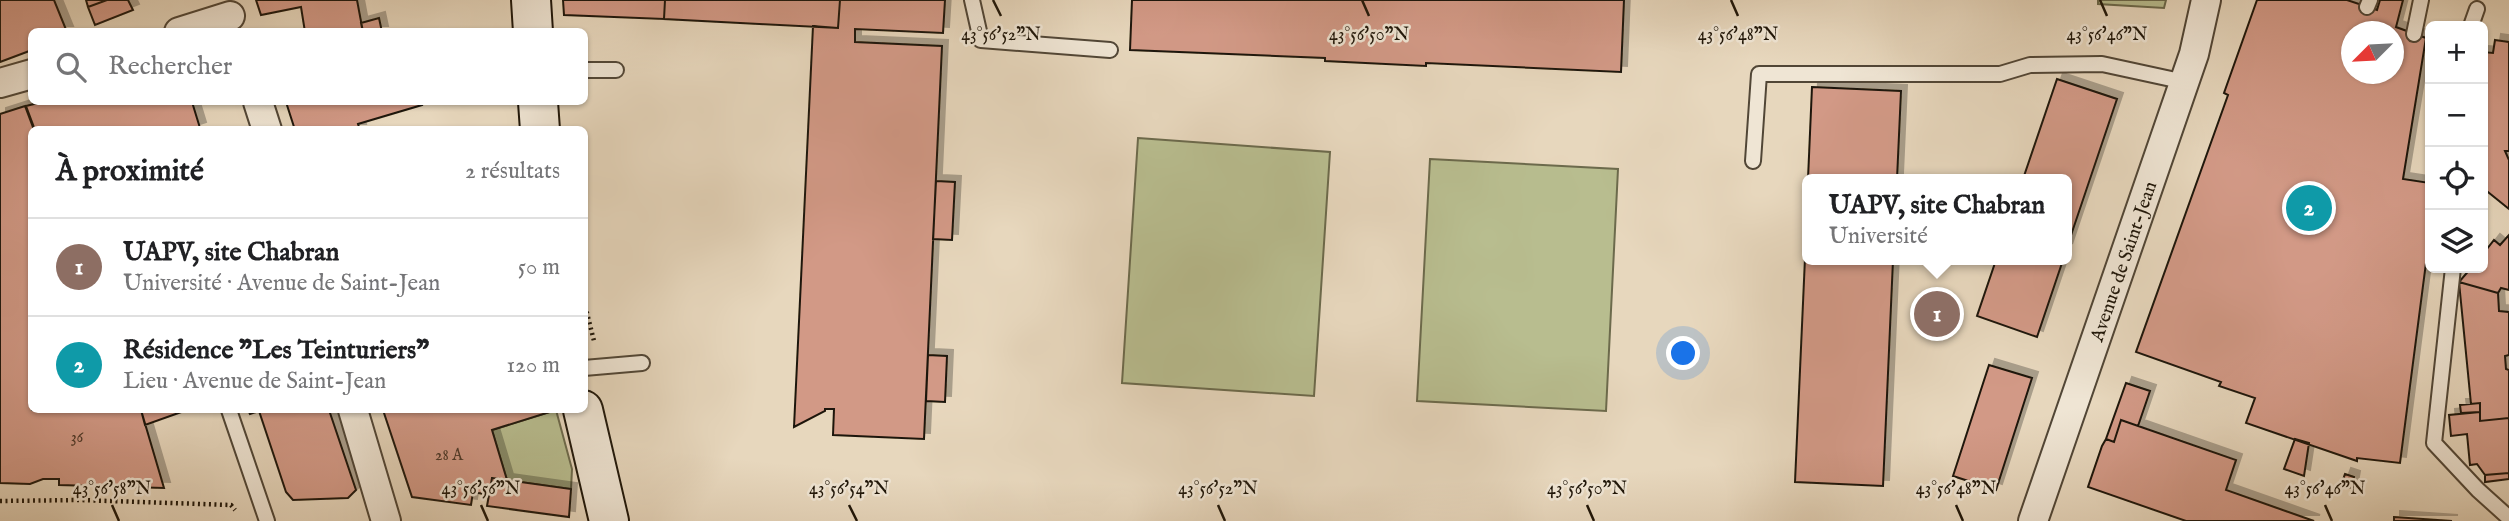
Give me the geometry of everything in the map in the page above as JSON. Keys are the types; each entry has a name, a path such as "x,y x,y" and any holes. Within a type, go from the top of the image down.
{"main road":[{"path":"531,0 533,28"},
{"path":"538,105 540,126"},
{"path":"584,413 609,521"}],"street":[{"name":"Avenue de Saint-Jean","path":"2033,521 2185,82 2206,0"},
{"path":"192,28 231,16"},
{"path":"0,83 28,75"},
{"path":"259,105 266,126"},
{"path":"354,413 386,521"}],"lane":[{"path":"972,0 981,40 1111,50"},
{"path":"2414,34 2421,0"},
{"path":"2473,21 2477,9"},
{"path":"1753,160 1759,74 2000,74 2030,65 2102,64 2185,82"},
{"path":"588,70 616,71"},
{"path":"2452,273 2434,443 2478,491 2509,518"},
{"path":"588,368 642,363"},
{"path":"230,413 267,521"}],"path":[{"path":"0,501 80,500 231,505 238,513"}],"green space":[{"path":"2098,0 2166,0 2164,8 2098,4"},
{"path":"1138,138 1330,152 1314,396 1122,383"},
{"path":"1430,159 1618,169 1606,411 1417,401"},
{"path":"546,413 557,413 572,469 571,489 507,480 492,430"}],"building":[{"path":"0,0 54,0 65,28 28,28 28,52 0,62"},
{"path":"86,0 107,0 88,7"},
{"path":"107,0 128,0 133,10 95,25 88,7"},
{"path":"256,0 357,0 362,28 304,28 301,7 261,15"},
{"path":"563,0 665,0 664,19 564,15"},
{"path":"665,0 840,0 838,28 664,19"},
{"path":"840,0 945,0 943,33 855,29 855,42 942,46 924,439 833,435 834,409 825,409 794,427 813,26 838,28"},
{"path":"1132,0 1624,0 1621,72 1426,63 1426,66 1325,61 1325,58 1130,50"},
{"path":"2257,0 2347,0 2377,10 2380,0 2403,0 2398,21 2341,21 2341,84 2404,84 2404,30 2425,38 2403,179 2425,182 2425,270 2400,463 2357,458 2357,461 2246,423 2255,398 2219,386 2221,382 2136,352 2228,95 2224,93"},
{"path":"379,18 381,28 362,28 361,23"},
{"path":"2495,40 2509,42 2509,151 2505,151 2509,160 2509,209 2488,192 2488,52 2493,53"},
{"path":"2057,79 2117,99 2072,232 2072,174 2025,174"},
{"path":"1812,87 1901,91 1897,174 1808,174"},
{"path":"193,105 199,126 34,126 26,106"},
{"path":"287,105 422,105 358,124 359,126 294,126"},
{"path":"25,106 32,126 28,126 28,413 142,413 164,488 59,485 59,479 43,479 30,484 0,483 0,114"},
{"path":"936,181 955,182 952,240 933,239"},
{"path":"2509,235 2509,290 2501,288 2498,293 2459,282 2467,273 2488,273 2488,248 2494,240 2500,245"},
{"path":"1805,265 1893,265 1883,486 1795,482"},
{"path":"1994,265 2061,265 2037,337 1977,316"},
{"path":"2459,282 2498,293 2499,311 2509,312 2509,355 2505,356 2506,369 2509,370 2509,418 2480,421 2480,403 2471,404"},
{"path":"928,355 947,356 945,402 926,401"},
{"path":"1989,365 2032,378 1996,490 1953,476"},
{"path":"2126,383 2150,391 2138,426 2121,420 2114,442 2106,439"},
{"path":"2480,403 2480,412 2461,413 2460,405"},
{"path":"2480,412 2480,421 2509,418 2509,473 2485,475 2477,464 2470,465 2467,434 2451,436 2449,415"},
{"path":"142,413 179,413 145,425"},
{"path":"260,413 330,413 356,490 348,498 293,500 286,492"},
{"path":"384,413 546,413 492,430 507,480 492,478 489,495 473,492 471,505 412,497"},
{"path":"2121,420 2236,460 2226,490 2314,521 2186,521 2088,487 2102,446 2106,439 2114,442"},
{"path":"2295,439 2309,443 2304,476 2284,469"},
{"path":"2509,473 2509,479 2485,482 2485,475"},
{"path":"2345,474 2354,477 2352,488 2341,485"},
{"path":"492,478 571,489 569,517 487,506"},
{"path":"2394,517 2452,521 2394,521"}],"place":[{"name":"Résidence \"Les Teinturiers\"","path":"2309,208"},
{"name":"UAPV, site Chabran","path":"1937,314"}]}
